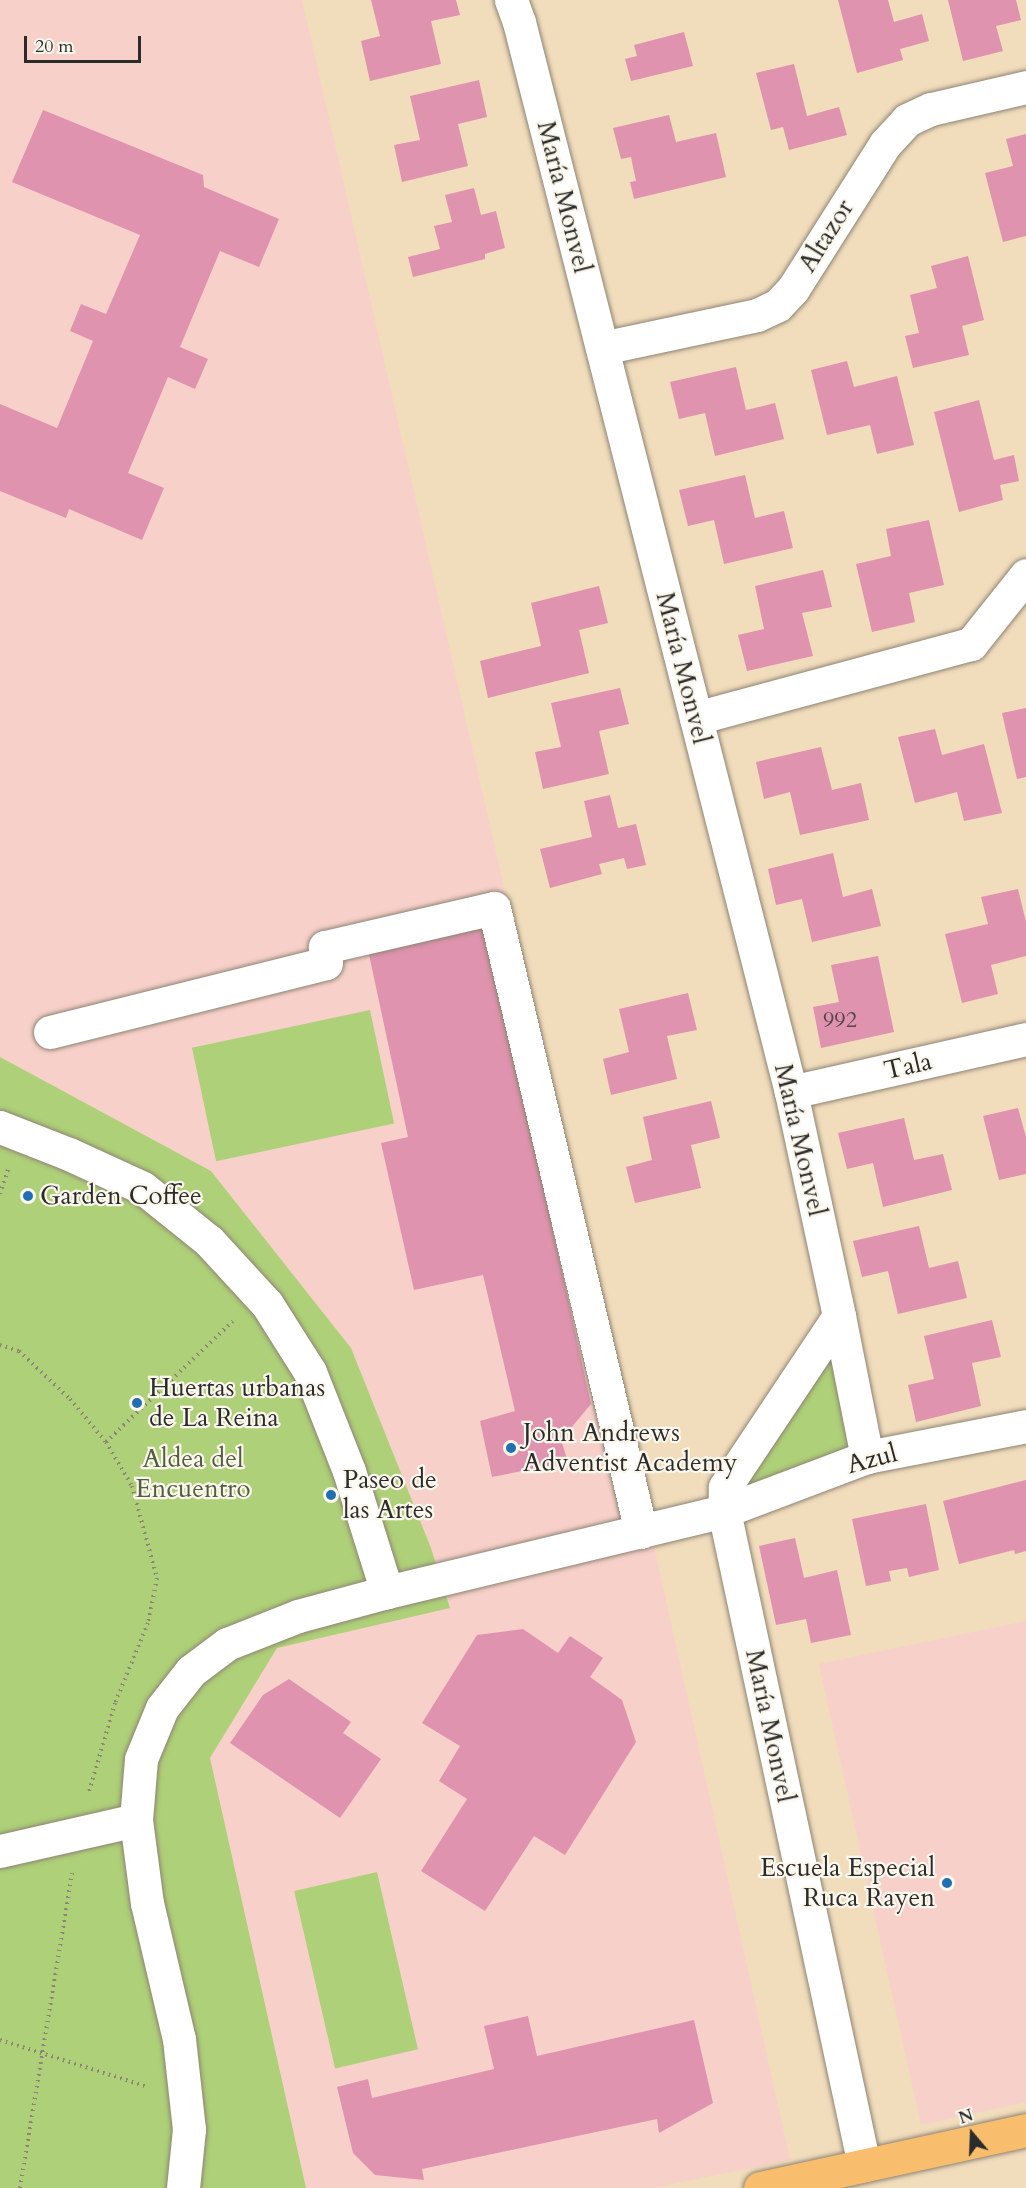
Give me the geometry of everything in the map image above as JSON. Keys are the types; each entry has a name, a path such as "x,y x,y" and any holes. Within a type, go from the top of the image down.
{"main road":[{"path":"760,2188 865,2176 1026,2130"}],"street":[{"name":"María Monvel","path":"516,7 791,1092 867,1457"},
{"name":"Altazor","path":"602,348 757,315 778,305 793,290 885,144 907,120 931,110 1026,87"},
{"path":"696,718 971,644 1026,575"},
{"path":"50,1032 326,963 325,946 494,908 641,1532"},
{"name":"Tala","path":"791,1092 1026,1039"},
{"path":"0,1127 69,1154 143,1188 209,1240 260,1295 310,1372 349,1471 387,1592"},
{"name":"María Monvel","path":"838,1316 725,1486 724,1512 865,2176"},
{"name":"Azul","path":"183,2188 189,2129 179,2039 147,1903 136,1820 141,1759 162,1708 191,1671 227,1644 298,1616 387,1592 724,1512 867,1457 1026,1426"},
{"path":"0,1851 136,1820"}],"path":[{"path":"106,1442 260,1295"},
{"path":"0,1345 19,1351 70,1399 106,1442 132,1486 158,1578 148,1623 115,1703 78,1833 40,2053 20,2188"},
{"path":"0,2040 186,2098"}],"shaded area":[{"path":"0,0 302,0 657,1560 790,2160 652,2188 306,2188 210,1758 277,1648 450,1607 431,1548 351,1348 211,1171 0,1057"},
{"name":"Escuela Especial Ruca Rayen","path":"1026,1621 1026,2102 921,2125 819,1664"}],"green space":[{"path":"370,1010 394,1123 216,1161 192,1048"},
{"name":"Aldea del Encuentro","path":"0,1057 211,1171 351,1348 431,1548 450,1608 277,1648 210,1758 306,2188 0,2188"},
{"path":"831,1341 854,1448 734,1500"},
{"path":"377,1872 418,2049 335,2068 294,1891"}],"building":[{"path":"371,0 456,0 460,15 431,21 441,64 370,81 361,41 380,36"},
{"path":"838,0 888,0 894,22 922,14 929,41 900,49 903,60 857,73"},
{"path":"948,0 1016,0 1021,20 996,26 1003,51 963,61"},
{"path":"684,32 693,66 631,81 625,59 637,56 634,45"},
{"path":"794,64 807,116 839,107 847,135 789,150 783,127 771,130 756,73"},
{"path":"479,80 487,117 458,124 468,166 402,182 394,145 420,140 410,96"},
{"path":"43,110 203,175 204,187 279,219 259,267 220,251 180,347 208,359 195,389 168,377 128,473 164,488 142,540 69,509 66,518 0,491 0,404 57,428 93,341 70,331 81,304 106,314 140,235 12,182"},
{"path":"669,115 676,142 716,133 726,177 634,199 630,182 636,181 631,157 621,159 613,128"},
{"path":"1026,134 1026,236 1003,242 985,173 1013,166 1006,139"},
{"path":"474,188 481,215 496,211 505,248 485,254 485,259 413,277 408,257 440,249 434,226 452,222 445,195"},
{"path":"968,256 984,320 962,326 969,355 913,368 905,336 919,333 910,295 937,288 931,266"},
{"path":"847,361 854,387 897,376 914,445 877,454 870,425 827,435 811,370"},
{"path":"736,367 746,410 775,403 784,439 715,456 705,413 679,419 670,382"},
{"path":"979,400 994,460 1014,455 1019,481 1000,485 1003,500 959,512 934,412"},
{"path":"745,475 755,518 784,511 793,548 724,564 714,520 688,526 679,490"},
{"path":"929,520 944,585 909,593 915,622 872,632 856,564 891,556 886,529"},
{"path":"823,570 832,607 802,613 813,656 747,671 738,635 764,629 755,586"},
{"path":"599,586 608,623 579,630 589,673 488,698 480,661 541,646 531,603"},
{"path":"620,688 629,724 599,731 609,774 543,789 535,752 561,747 551,703"},
{"path":"1026,708 1026,777 1017,779 1002,713"},
{"path":"935,729 942,755 984,744 1002,813 964,821 957,792 915,803 898,737"},
{"path":"821,747 832,790 861,783 869,820 800,835 790,792 764,799 756,762"},
{"path":"610,795 618,828 636,824 646,865 627,869 624,858 599,864 602,874 550,888 540,849 592,837 584,801"},
{"path":"833,853 843,897 872,889 881,926 812,942 802,899 776,905 768,869"},
{"path":"1018,889 1026,922 1026,956 991,965 998,994 962,1003 945,934 988,924 981,897"},
{"path":"485,920 591,1404 561,1440 568,1462 492,1477 480,1421 515,1411 483,1275 414,1290 381,1143 408,1137 367,945"},
{"path":"878,956 894,1032 821,1048 813,1007 839,1002 831,965"},
{"path":"688,993 697,1030 667,1036 677,1079 611,1095 603,1059 629,1052 619,1009"},
{"path":"711,1101 720,1138 691,1145 701,1188 635,1203 626,1167 652,1160 643,1117"},
{"path":"1018,1108 1026,1137 1026,1174 999,1180 983,1116"},
{"path":"904,1118 914,1160 943,1154 952,1190 883,1207 873,1163 847,1169 838,1133"},
{"path":"919,1226 929,1268 958,1261 967,1298 898,1314 888,1271 862,1277 853,1241"},
{"path":"992,1320 1001,1357 972,1363 981,1406 916,1422 908,1385 934,1379 924,1336"},
{"path":"1026,1480 1026,1551 1015,1554 1014,1550 959,1564 943,1501"},
{"path":"926,1504 939,1570 909,1577 907,1568 889,1571 891,1581 866,1586 852,1519"},
{"path":"795,1538 804,1578 837,1570 851,1635 811,1643 806,1619 776,1625 759,1546"},
{"path":"523,1629 558,1653 570,1636 603,1658 590,1677 622,1700 636,1742 565,1855 534,1836 485,1911 421,1871 467,1799 439,1781 460,1746 422,1723 477,1635"},
{"path":"289,1679 351,1722 343,1733 381,1759 340,1818 230,1743 263,1695"},
{"path":"528,2016 537,2056 694,2020 713,2103 659,2133 657,2119 422,2169 424,2180 375,2175 353,2153 337,2087 368,2079 372,2098 494,2069 484,2026"}],"place":[{"name":"Garden Coffee","path":"28,1196"},
{"name":"Huertas urbanas de La Reina","path":"137,1403"},
{"name":"John Andrews Adventist Academy","path":"511,1448"},
{"name":"Paseo de las Artes","path":"331,1495"},
{"name":"Escuela Especial Ruca Rayen","path":"947,1883"}]}
